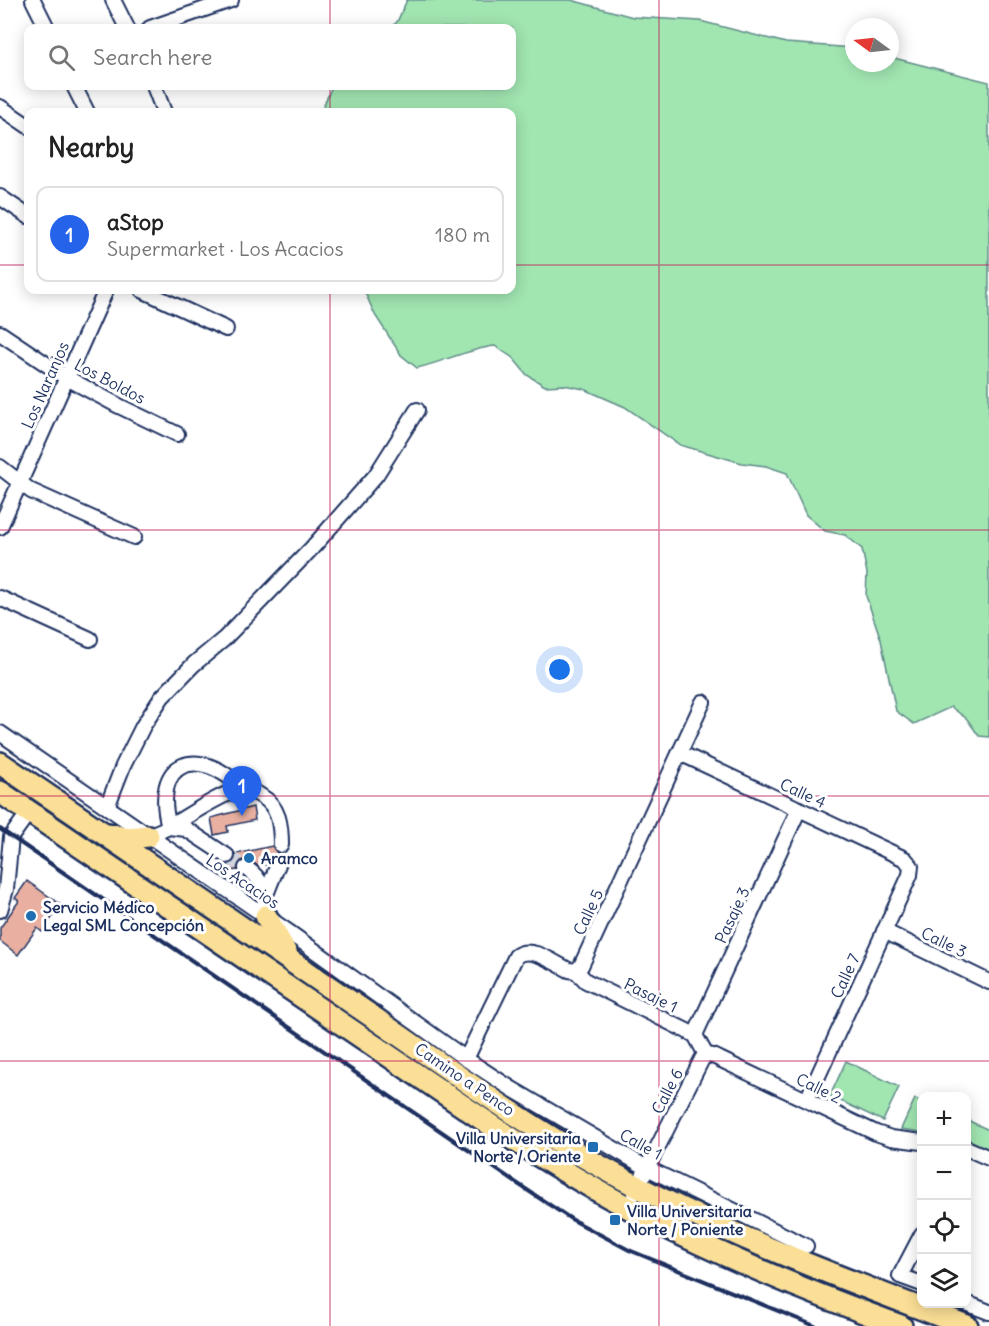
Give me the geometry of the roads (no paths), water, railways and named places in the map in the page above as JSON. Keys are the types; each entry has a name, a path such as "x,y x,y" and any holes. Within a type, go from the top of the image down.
{"highway":[{"name":"Camino a Penco","path":"0,763 523,1119 579,1153 643,1177 749,1241 967,1326"},
{"name":"Camino a Penco","path":"0,792 491,1125 562,1170 628,1207 746,1265 901,1326"},
{"path":"102,832 129,838 148,836"},
{"path":"265,908 278,940 292,962"}],"street":[{"path":"33,0 45,24"},
{"path":"113,0 125,24"},
{"path":"162,24 231,0"},
{"path":"76,90 85,108"},
{"path":"156,90 162,108"},
{"path":"0,107 24,123"},
{"path":"0,197 24,213"},
{"name":"Los Naranjos","path":"0,527 104,294"},
{"path":"151,294 226,329"},
{"name":"Los Boldos","path":"0,333 67,378 177,434"},
{"path":"107,807 128,756 143,726 162,697 194,664 224,639 312,548 376,475 417,410"},
{"path":"0,467 31,491 134,537"},
{"path":"0,598 90,639"},
{"name":"Calle 5","path":"576,971 581,966 703,702"},
{"name":"Los Acacios","path":"0,733 148,836 265,908 466,1059"},
{"name":"Calle 4","path":"680,753 904,859 911,866"},
{"path":"169,827 164,804 169,778 181,766 192,762 207,764 224,772 243,789 263,797 274,806 279,822 281,844"},
{"path":"148,836 169,827 217,799 243,789"},
{"name":"Pasaje 3","path":"695,1035 799,809"},
{"path":"0,910 6,890 11,837 29,812"},
{"path":"169,827 186,829 227,856"},
{"path":"265,908 279,862"},
{"name":"Calle 7","path":"807,1100 910,874 911,866"},
{"path":"246,868 263,885 265,908"},
{"name":"Calle 3","path":"884,932 989,982"},
{"path":"466,1059 516,956 522,952 531,952 569,970 576,971"},
{"name":"Pasaje 1","path":"576,971 586,981 695,1035"},
{"path":"695,1035 706,1054"},
{"name":"Calle 6","path":"628,1207 706,1054"},
{"name":"Calle 2","path":"706,1054 876,1133 891,1138 917,1141"},
{"name":"Calle 1","path":"466,1059 643,1177 806,1246"},
{"path":"971,1150 989,1158"},
{"path":"917,1242 900,1276 917,1282"},
{"path":"971,1305 989,1312"}],"tunnel":[{"path":"227,856 246,868"}],"railway":[{"path":"0,829 571,1219 629,1250 815,1326"}],"place":[{"name":"aStop","path":"242,816"},
{"name":"Aramco","path":"249,858"},
{"name":"Servicio Médico Legal SML Concepción","path":"31,916"},
{"name":"Villa Universitaria Norte / Oriente","path":"593,1147"},
{"name":"Villa Universitaria Norte / Poniente","path":"615,1220"}]}
